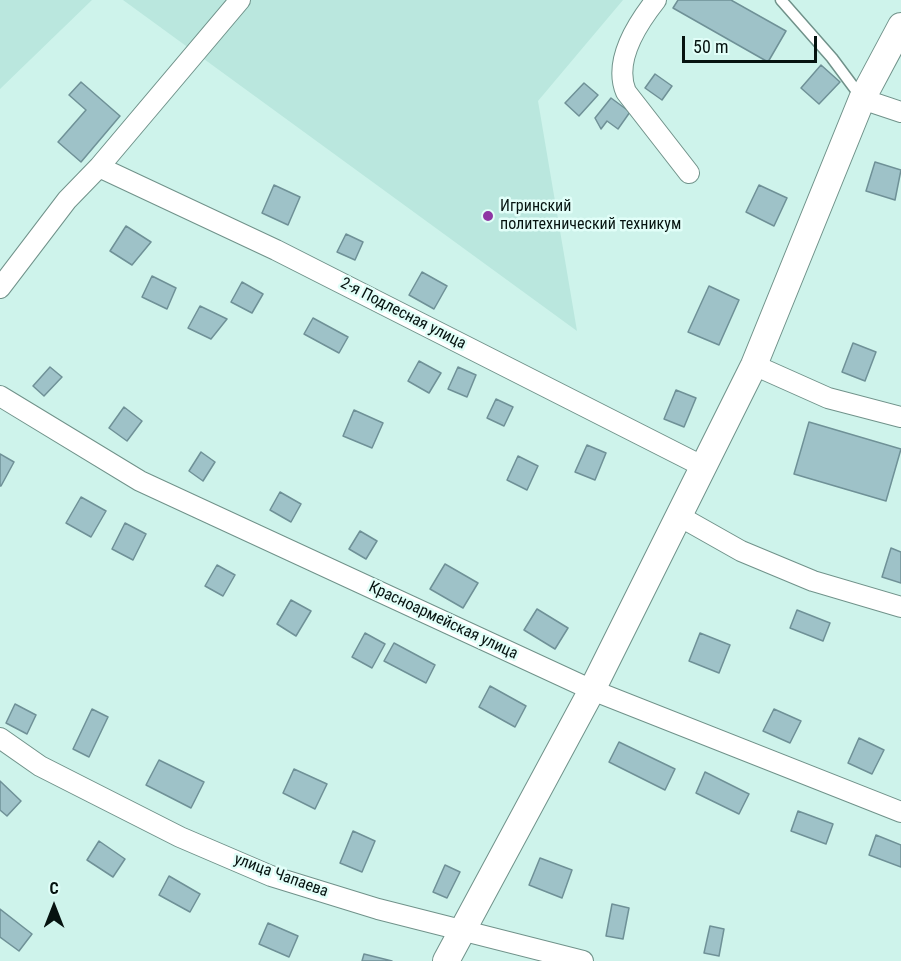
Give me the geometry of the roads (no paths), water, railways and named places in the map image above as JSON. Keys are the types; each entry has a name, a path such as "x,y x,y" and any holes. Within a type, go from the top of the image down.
{"street":[{"path":"0,288 67,200 99,167 240,0"},
{"path":"656,0 633,36 624,60 621,79 626,92 689,173"},
{"path":"446,961 592,690 754,365 862,99 901,26"},
{"path":"862,99 901,112"},
{"name":"2-я Подлесная улица","path":"99,167 276,250 704,467"},
{"path":"754,365 828,398 901,417"},
{"name":"Красноармейская улица","path":"0,396 140,481 592,690 901,812"},
{"path":"679,516 741,551 813,580 901,607"},
{"name":"улица Чапаева","path":"0,738 50,771 180,837 271,876 378,909 583,961"}],"lane":[{"path":"782,0 832,58 862,99"}],"place":[{"name":"Игринский политехнический техникум","path":"488,216"}]}
